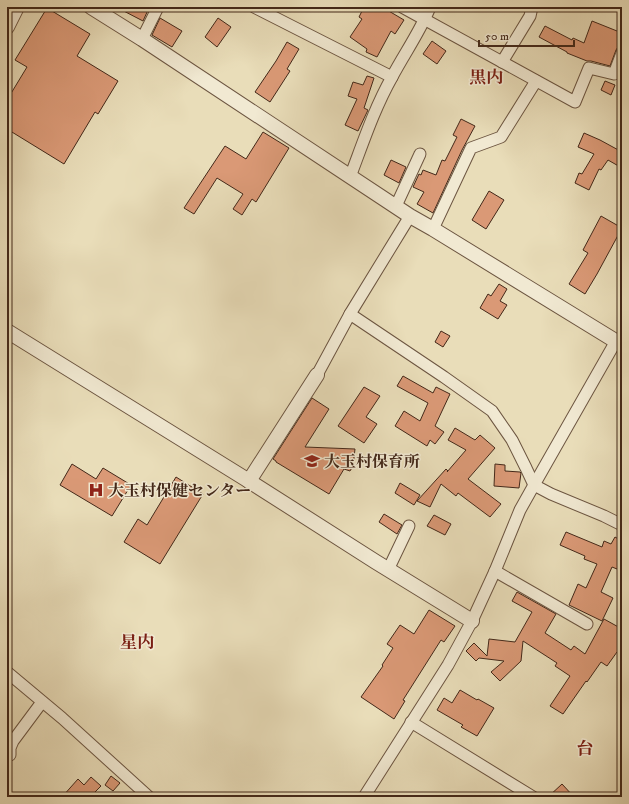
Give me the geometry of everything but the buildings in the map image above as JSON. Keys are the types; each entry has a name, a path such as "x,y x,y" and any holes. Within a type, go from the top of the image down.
{"street":[{"path":"7,27 17,7"},
{"path":"91,7 410,216 619,343 520,510 495,571 472,621 448,665 364,797"},
{"path":"142,39 158,7"},
{"path":"254,7 392,77"},
{"path":"402,7 575,102 589,68 614,74 622,53"},
{"path":"350,177 374,114 392,77 425,20 430,7"},
{"path":"502,62 530,16 532,7"},
{"path":"433,229 471,148 501,137 536,81"},
{"path":"396,206 420,154"},
{"path":"249,482 317,375 350,314 410,216"},
{"path":"350,314 492,411 512,440 534,485 622,525"},
{"path":"7,331 472,621"},
{"path":"388,570 409,526"},
{"path":"495,571 587,624"},
{"path":"7,672 149,797"},
{"path":"10,755 10,748 13,741 42,702"},
{"path":"411,722 533,797"}],"place":[{"name":"大玉村保育所","path":"312,461"},
{"name":"大玉村保健センター","path":"96,490"}],"district":[{"name":"黒内","path":"486,77"},
{"name":"星内","path":"137,642"},
{"name":"台","path":"585,748"}]}
